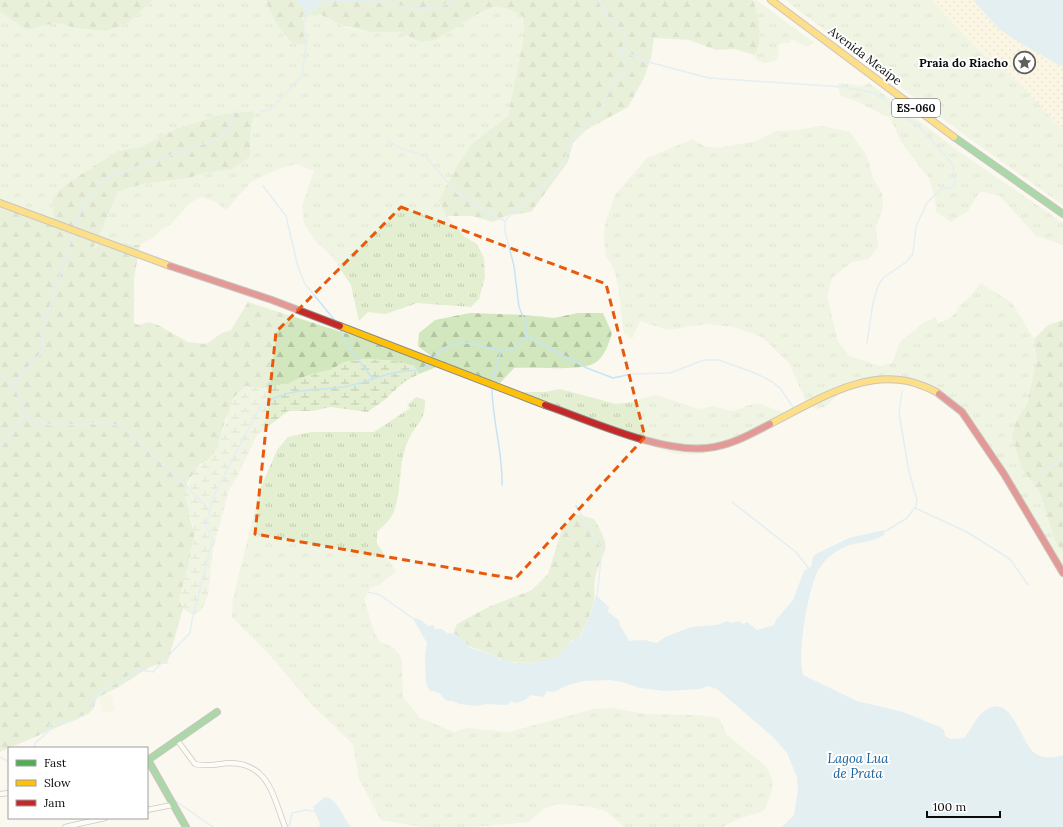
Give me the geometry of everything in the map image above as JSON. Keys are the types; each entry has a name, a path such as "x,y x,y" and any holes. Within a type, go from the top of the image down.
{"street":[{"name":"Avenida Meaípe","path":"771,0 965,145 1063,214"},
{"path":"0,203 141,256 272,300 521,396 654,443 684,448 708,448 741,439 829,394 862,382 886,379 911,381 937,392 962,412 1004,474 1063,573"},
{"path":"148,759 217,712"},
{"path":"176,740 192,761 198,765 242,764 258,771 267,784 285,827"},
{"path":"148,762 186,827"},
{"path":"148,810 172,805"},
{"path":"76,819 77,824"},
{"path":"66,827 100,819"}],"highlighted area":[{"path":"401,207 606,284 645,437 515,579 255,534 276,332"}],"green space":[{"path":"0,0 153,0 128,23 106,31 76,28 55,23 27,30 0,12"},
{"path":"153,0 266,0 269,9 285,37 308,45 302,17 304,14 317,16 319,13 344,27 371,32 401,32 419,42 495,7 509,9 523,16 524,37 508,116 473,143 447,216 465,237 477,244 484,258 485,277 479,299 471,307 417,303 386,314 368,312 359,321 351,285 331,255 316,242 304,223 302,206 314,171 296,164 279,169 251,182 226,210 216,202 200,197 190,203 170,225 140,245 93,249 118,192 142,184 189,178 204,173 233,169 250,157 250,135 254,111 224,114 178,128 141,147 117,151 65,185 53,199 54,222 0,202 0,12 27,30 55,23 76,28 128,23"},
{"path":"266,0 296,0 308,13 320,6 320,0 753,0 757,12 760,36 757,50 754,55 735,49 716,50 689,40 654,38 651,58 644,78 628,107 586,130 573,143 568,162 531,212 509,215 493,222 472,216 447,216 439,201 457,166 473,143 508,116 524,37 523,16 509,9 495,7 478,14 435,40 419,42 401,32 371,32 345,27 320,14 317,16 304,14 302,17 308,45 293,42 285,35 273,17"},
{"path":"753,0 756,0 815,43 807,47 791,39 790,43 778,45 779,54 775,61 764,63 757,60 754,55 759,43 760,28"},
{"path":"785,0 932,0 973,45 1019,82 1063,131 1063,205 963,134"},
{"path":"838,83 862,86 869,83 961,153 1063,223 1063,245 1036,236 1000,196 980,191 968,211 951,222 936,212 935,198 929,178 903,145 890,118 856,101 840,96"},
{"path":"254,111 250,135 250,157 233,169 204,173 189,178 142,184 118,192 93,249 100,245 140,245 134,278 134,323 139,325 149,322 158,325 188,342 206,344 222,333 231,330 248,302 438,365 432,357 418,346 419,333 435,320 470,313 526,315 554,318 578,313 603,313 612,333 608,346 603,355 593,364 566,368 514,368 500,383 439,366 419,374 414,366 394,361 366,359 345,362 330,370 263,389 245,386 225,420 218,448 207,461 200,464 187,483 190,519 195,533 188,568 179,600 183,609 167,664 150,667 122,685 97,698 93,709 88,714 12,747 8,747 8,749 0,752 0,202 54,221 52,199 65,185 117,151 141,147 178,128 224,114"},
{"path":"822,126 850,132 867,156 873,178 882,193 883,207 876,227 878,247 869,259 852,262 832,278 827,297 838,341 849,356 880,366 892,363 900,342 926,321 931,320 935,316 938,323 949,319 981,283 1012,303 1034,339 1037,358 1027,404 1016,421 1012,437 1021,467 1040,493 1055,541 1063,553 1063,571 956,407 944,396 914,384 894,380 844,389 825,407 817,409 807,404 789,363 764,339 755,334 733,327 707,324 667,330 640,321 632,339 624,334 615,272 611,263 606,257 604,239 605,224 615,195 647,158 693,139 704,146 717,148 757,141 776,131 797,130"},
{"path":"1063,320 1063,553 1055,541 1040,493 1021,467 1012,437 1016,421 1027,404 1037,358 1034,339 1048,325"},
{"path":"366,359 394,361 414,366 419,374 404,382 382,402 367,412 331,407 313,411 288,411 257,435 237,477 229,490 213,549 208,595 204,606 198,613 192,614 183,609 179,600 188,568 195,533 184,493 196,469 207,461 218,448 233,398 245,386 263,389 330,370 345,362"},
{"path":"560,389 616,404 633,402 656,395 699,409 713,406 730,411 737,410 748,405 760,404 786,413 730,445 701,454 675,454 525,402 519,392 545,392"},
{"path":"416,397 425,400 425,408 422,419 411,435 405,449 401,466 399,492 394,512 388,521 377,532 377,544 396,571 379,585 370,588 364,599 374,632 380,642 394,648 402,660 403,697 420,718 454,732 466,728 509,732 594,709 612,708 645,714 697,715 719,718 727,735 767,767 773,782 771,793 764,811 738,819 723,827 624,827 606,811 592,807 558,804 545,808 529,822 473,827 423,827 381,820 359,779 353,744 312,705 274,660 232,617 233,599 260,489 277,450 288,437 311,432 374,432 410,408 407,405"},
{"path":"576,514 594,519 604,538 605,550 595,579 594,603 591,612 579,637 571,641 560,656 541,662 524,663 509,662 504,660 501,661 497,656 471,647 453,633 457,624 488,607 532,590 548,574 562,529"},
{"path":"111,694 115,710 103,713 98,697"}],"sand":[{"name":"Praia do Riacho","path":"932,0 973,0 998,28 1018,42 1063,67 1063,131 1019,82 973,45"}],"water":[{"path":"296,0 320,0 321,3 320,6 308,13"},
{"path":"973,0 1063,0 1063,67 1018,42 998,28"},
{"name":"Lagoa Lua de Prata","path":"884,530 885,534 880,537 844,547 828,558 819,569 811,590 805,621 801,652 803,675 857,701 903,712 940,727 944,730 945,736 951,739 964,738 982,713 992,707 1001,707 1008,712 1014,720 1030,748 1036,754 1050,758 1063,755 1063,827 782,827 794,815 798,789 797,777 787,753 773,737 717,689 708,686 700,689 665,691 640,688 610,680 584,681 568,685 554,692 547,691 543,697 531,695 525,700 516,703 511,701 508,705 486,704 478,706 447,701 439,693 429,690 426,683 425,657 427,643 412,617 421,620 428,626 434,625 434,629 442,629 447,633 456,634 471,648 497,656 500,661 504,660 514,663 532,663 558,657 573,640 581,635 593,607 596,595 609,607 608,612 619,620 620,625 629,641 644,640 657,643 665,637 691,627 717,625 728,621 730,623 739,621 743,624 747,622 757,630 774,625 776,620 793,600 804,571 811,567 813,557 816,554 849,538"},
{"path":"325,797 330,798 337,805 351,827 319,827 320,824 313,807"}],"waterway":[{"path":"318,1 370,1 423,9 434,8 454,0"},
{"path":"432,360 441,350 459,343 501,350 510,349 519,345 527,335 526,324 519,307 514,266 505,231 505,221 511,214 542,188 563,164 572,140 584,126 599,114 611,85 626,71 626,65 620,52 626,41 625,34 609,19 598,0"},
{"path":"260,112 271,109 302,76 306,47 303,26 307,11"},
{"path":"621,49 641,60 709,78 843,87 876,93 907,119 919,126 953,165 955,184 951,188 942,188 927,203 916,226 913,254 906,262 883,278 878,286 873,303 867,343"},
{"path":"74,230 84,202 105,178 217,139 229,129 235,110"},
{"path":"387,139 399,148 424,155 457,193 488,213 505,221"},
{"path":"263,186 286,216 298,267 305,284 337,323"},
{"path":"12,385 42,352 43,329 73,233"},
{"path":"340,329 348,346 373,379"},
{"path":"526,336 587,368 613,378 632,374 670,373 704,360 719,360 755,373 771,381 780,388 793,407"},
{"path":"492,383 501,350"},
{"path":"91,708 97,693 140,670 153,672 190,633 212,542 212,538 206,527 212,500 260,407 270,400 291,393 354,385 392,373 419,370 429,363"},
{"path":"0,376 9,382 18,393 23,410 30,419 53,425 103,424 126,428 210,510"},
{"path":"492,387 492,399 501,460 502,485"},
{"path":"884,532 907,518 916,506 917,500 909,472 899,413 902,391"},
{"path":"0,448 25,415"},
{"path":"1041,475 1063,457"},
{"path":"732,502 796,552 809,569"},
{"path":"576,506 602,549 597,597"},
{"path":"915,508 967,532 1010,559 1028,585"},
{"path":"368,592 380,595 414,619"},
{"path":"35,747 35,743 48,732 50,724 71,721 83,715"},
{"path":"0,757 8,761"},
{"path":"171,798 213,827"},
{"path":"289,827 292,813 306,810 317,812"}],"traffic: fast":[{"path":"954,137 1063,214"},
{"path":"186,827 148,760 217,712"}],"traffic: slow":[{"path":"771,0 954,137"},
{"path":"0,203 170,266"},
{"path":"340,326 545,405"},
{"path":"770,424 825,396 863,382 883,379 903,380 923,386 939,394"}],"traffic: jam":[{"path":"170,266 272,300 340,326"},
{"path":"939,394 962,412 1004,474 1063,573"},
{"path":"545,405 647,441 668,446 688,448 707,448 724,445 770,424"}],"place":[{"name":"Praia do Riacho","path":"1024,63"}]}
